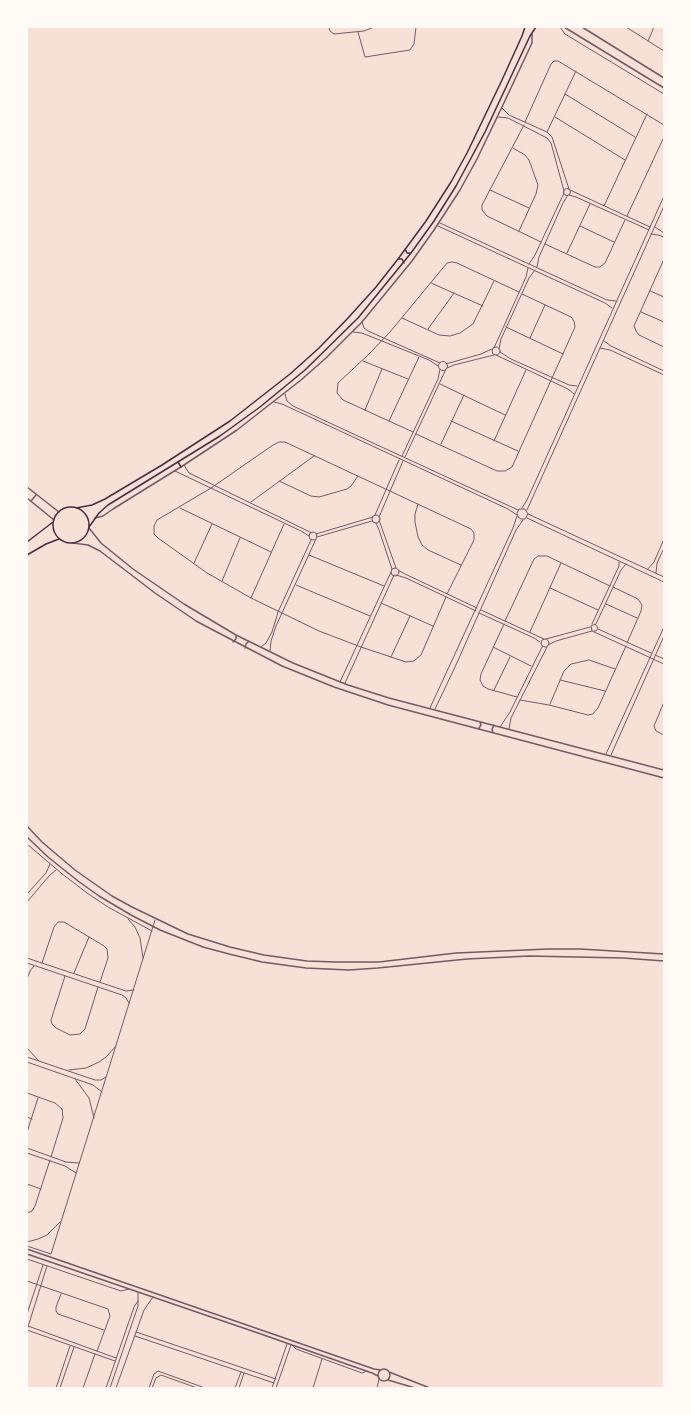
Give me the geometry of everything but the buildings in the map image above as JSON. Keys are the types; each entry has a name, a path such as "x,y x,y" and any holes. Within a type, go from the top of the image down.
{"main road":[{"path":"27,542 54,521 59,512 67,508 76,508 96,503 110,496 215,431 290,374 329,338 376,287 428,218 467,153 502,80 525,27"},
{"path":"54,521 54,531 59,539 73,543 82,539 87,534 89,527 95,518 108,505 234,426 300,375 354,323 404,263 436,217 473,156 536,27"},
{"path":"405,250 407,253 411,253"},
{"path":"398,259 402,260 404,263"},
{"path":"178,462 181,467"},
{"path":"76,508 82,511 87,517 89,527"},
{"path":"27,554 59,539"}],"street":[{"path":"329,27 333,34 358,32 374,27"},
{"path":"358,32 365,57 410,50 414,44 416,27"},
{"path":"560,27 565,34 664,94"},
{"path":"564,27 664,88"},
{"path":"582,27 664,78"},
{"path":"626,27 664,51"},
{"path":"648,41 654,27"},
{"path":"95,518 103,516 227,437 285,394 311,372 353,332 400,277 437,226 470,171 498,117 532,43 532,33"},
{"path":"525,122 552,63 561,61 664,125"},
{"path":"547,132 576,71"},
{"path":"565,94 636,138"},
{"path":"502,107 509,115 547,132 554,139 570,193 563,203 538,260 537,267"},
{"path":"604,206 647,114"},
{"path":"498,117 508,118 544,135 549,139 563,183 564,192 648,230"},
{"path":"555,117 625,160"},
{"path":"524,125 482,205 483,213 541,242"},
{"path":"627,216 664,137"},
{"path":"512,148 528,158 538,185 530,208 519,232"},
{"path":"529,264 534,258 564,192 566,189 569,189"},
{"path":"569,189 650,227"},
{"path":"490,190 530,208"},
{"path":"518,510 522,508 527,500 664,196"},
{"path":"567,254 590,203"},
{"path":"434,710 503,560 523,520 528,514 527,510 664,206"},
{"path":"545,244 594,266 600,267 605,263 625,220"},
{"path":"439,222 609,300 616,300"},
{"path":"437,226 607,304 612,309"},
{"path":"580,226 615,242"},
{"path":"655,226 664,233"},
{"path":"651,234 658,234 664,237"},
{"path":"664,259 635,324 636,331 639,335 664,347"},
{"path":"413,432 343,400 338,396 338,383 382,341 445,264 452,262 519,292"},
{"path":"494,355 492,353 493,349 527,275 528,267"},
{"path":"535,270 529,278 500,341 500,352 511,359 552,378 571,386 578,386"},
{"path":"627,278 631,279"},
{"path":"402,318 444,336 460,333 473,324 495,281"},
{"path":"430,282 483,306"},
{"path":"650,291 664,298"},
{"path":"428,330 454,293"},
{"path":"416,434 497,471 502,472 512,467 574,329 574,321 571,317 522,294"},
{"path":"596,299 598,295"},
{"path":"530,338 545,304"},
{"path":"640,311 664,322"},
{"path":"362,322 366,330 440,363 444,362 446,364 493,349 499,349"},
{"path":"506,327 563,354"},
{"path":"353,332 362,333 419,356 438,366 440,370 438,378 402,456"},
{"path":"604,340 612,346 664,371"},
{"path":"600,348 610,350 664,375"},
{"path":"496,355 500,352"},
{"path":"440,370 456,364 496,355 568,388 574,395"},
{"path":"389,421 419,356"},
{"path":"638,364 640,360"},
{"path":"362,361 408,380"},
{"path":"446,364 446,369 404,458 379,520 398,570 477,608"},
{"path":"365,410 382,369"},
{"path":"494,441 526,370"},
{"path":"439,383 506,415"},
{"path":"285,394 286,399 290,404 442,476 518,510"},
{"path":"440,445 464,395"},
{"path":"274,402 282,404 508,509 523,520"},
{"path":"451,421 519,452"},
{"path":"444,596 474,540 475,535 470,527 390,491 290,443 279,442 273,445 215,486 157,520 154,526 154,531 158,538 194,564 251,598 319,631 357,646 408,662 417,660 420,655 446,597"},
{"path":"551,445 555,447"},
{"path":"250,503 314,455"},
{"path":"184,465 189,473 316,534 373,517 400,460"},
{"path":"175,471 284,523 309,536 311,540"},
{"path":"279,481 319,497 347,489 358,476"},
{"path":"27,486 59,512"},
{"path":"31,501 36,494"},
{"path":"27,498 54,521"},
{"path":"418,504 415,514 415,522 418,537 422,544 428,550 461,566"},
{"path":"179,508 271,552"},
{"path":"522,508 527,510"},
{"path":"430,708 476,612 514,526 518,510"},
{"path":"528,514 664,577"},
{"path":"375,515 379,517"},
{"path":"372,521 373,517"},
{"path":"526,518 664,582"},
{"path":"376,523 379,520"},
{"path":"261,648 266,643 272,632 278,612 311,540 351,526 372,521 376,523 379,530 392,571 395,575 406,578 476,612"},
{"path":"251,598 284,523"},
{"path":"194,564 212,524"},
{"path":"89,527 101,543 126,564 189,608 261,648 340,682 434,710 664,770"},
{"path":"309,536 312,533"},
{"path":"270,652 271,641 316,538 316,534"},
{"path":"221,581 240,537"},
{"path":"647,570 654,562 664,539"},
{"path":"73,543 83,544 96,549 185,614 233,642 282,666 346,692 493,733 664,778"},
{"path":"656,574 657,563 664,548"},
{"path":"308,555 385,586"},
{"path":"505,621 536,557 544,555 610,586"},
{"path":"499,559 503,560"},
{"path":"619,561 619,566 591,626 593,631 664,664"},
{"path":"530,632 561,563"},
{"path":"123,569 126,564"},
{"path":"540,642 545,639 596,624 622,568 626,564"},
{"path":"340,682 392,571 396,568"},
{"path":"345,684 381,602 395,575 399,573 398,570"},
{"path":"295,584 371,616"},
{"path":"613,587 635,598 640,602 642,608 627,643"},
{"path":"550,588 598,610"},
{"path":"381,602 434,626"},
{"path":"605,604 638,619"},
{"path":"480,609 549,642 511,718 509,729"},
{"path":"479,613 540,642 542,647 509,715 500,727"},
{"path":"391,657 410,616"},
{"path":"504,624 480,677 483,686 517,697"},
{"path":"596,624 598,629 652,654"},
{"path":"520,632 522,628"},
{"path":"606,754 664,628"},
{"path":"542,647 548,646 556,641 598,629"},
{"path":"233,642 236,639 236,635"},
{"path":"610,756 664,636"},
{"path":"246,648 246,644 249,641"},
{"path":"520,700 590,714 597,711 626,646"},
{"path":"493,648 532,667"},
{"path":"655,655 664,659"},
{"path":"494,690 510,656"},
{"path":"550,705 564,671 574,662 586,660 596,661 616,670"},
{"path":"526,678 530,679"},
{"path":"560,680 606,691"},
{"path":"633,696 637,697"},
{"path":"664,702 654,726 656,731 664,735"},
{"path":"623,717 627,719"},
{"path":"479,728 481,725 480,722"},
{"path":"493,733 492,729 494,726"},
{"path":"27,826 42,842 75,870 112,896 188,934 230,947 270,956 321,962 379,962 468,952 548,949 587,949 664,954"},
{"path":"27,837 58,865 99,896 131,915 184,940 229,954 278,965 306,968 370,969 466,959 524,957 601,957 664,961"},
{"path":"27,844 57,870 108,908 152,931"},
{"path":"27,894 47,870 50,864"},
{"path":"47,870 50,871 51,874"},
{"path":"27,902 51,874 57,870"},
{"path":"128,918 135,927 140,938 144,960"},
{"path":"49,1261 156,919"},
{"path":"42,963 52,930 58,922 64,922 104,946 108,952 108,958 100,982"},
{"path":"74,974 90,937"},
{"path":"27,958 129,992 134,990"},
{"path":"27,963 122,996 130,1005"},
{"path":"27,979 30,971 35,966"},
{"path":"65,976 51,1020 52,1024 56,1028 70,1035 80,1034 85,1029 98,987"},
{"path":"122,996 124,990"},
{"path":"68,1071 86,1068 99,1062 110,1053 117,1044"},
{"path":"27,1048 40,1061"},
{"path":"27,1057 68,1071 96,1083 102,1092"},
{"path":"27,1062 74,1078 96,1083 107,1077"},
{"path":"74,1078 89,1098 94,1118"},
{"path":"27,1093 59,1105 64,1113 51,1156"},
{"path":"27,1132 38,1097"},
{"path":"27,1117 32,1118"},
{"path":"27,1148 69,1162 79,1163"},
{"path":"27,1153 68,1167 76,1173"},
{"path":"27,1213 32,1211 35,1206 50,1160"},
{"path":"27,1184 41,1188"},
{"path":"27,1242 47,1235 61,1221"},
{"path":"27,1246 51,1254"},
{"path":"27,1249 374,1369 385,1369 389,1372 430,1388"},
{"path":"27,1254 368,1371 378,1376 380,1379 392,1380 415,1388"},
{"path":"27,1258 121,1290 129,1289"},
{"path":"27,1314 43,1264"},
{"path":"47,1266 27,1330 115,1361"},
{"path":"27,1281 108,1309 110,1311 110,1316 97,1351"},
{"path":"110,1388 136,1313 139,1300 137,1292"},
{"path":"61,1293 56,1307 58,1314 104,1330"},
{"path":"116,1388 145,1308 153,1297"},
{"path":"106,1388 134,1307 139,1300"},
{"path":"28,1326 116,1358"},
{"path":"136,1332 276,1379"},
{"path":"135,1336 274,1383"},
{"path":"272,1388 287,1343"},
{"path":"292,1345 296,1349 362,1373 368,1371"},
{"path":"276,1388 292,1345"},
{"path":"56,1388 70,1346"},
{"path":"60,1388 74,1347"},
{"path":"83,1388 95,1354"},
{"path":"313,1388 322,1359"},
{"path":"378,1376 378,1372 381,1370"},
{"path":"149,1388 154,1374 158,1371 206,1388"},
{"path":"235,1388 241,1372"},
{"path":"386,1380 389,1377 389,1372"},
{"path":"239,1388 244,1373"},
{"path":"152,1388 156,1378 161,1375 197,1388"},
{"path":"377,1388 380,1379"}]}
